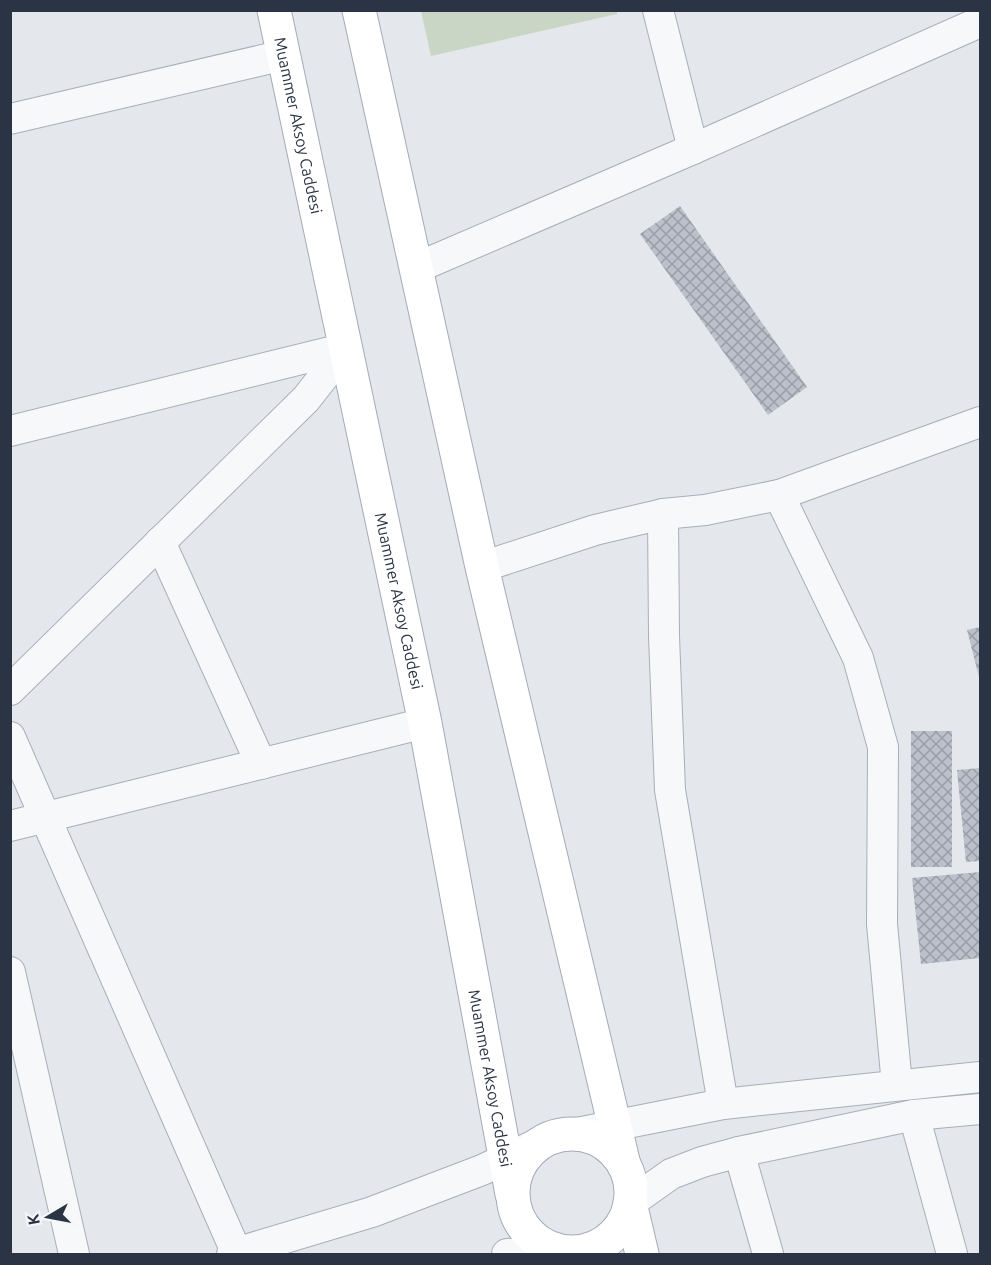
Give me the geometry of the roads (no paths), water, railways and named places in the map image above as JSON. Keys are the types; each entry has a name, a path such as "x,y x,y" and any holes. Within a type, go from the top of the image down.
{"main road":[{"name":"Muammer Aksoy Caddesi","path":"274,10 425,723 512,1194"},
{"path":"358,10 482,567 630,1184 630,1203 642,1254"},
{"path":"624,1165 613,1150 596,1138 577,1133 557,1135 539,1143 524,1156 515,1174 512,1194 516,1213 531,1248 577,1252 596,1248 612,1237 624,1222 630,1203"}],"street":[{"path":"658,10 693,149"},
{"path":"416,267 693,149 981,22"},
{"path":"10,119 284,55"},
{"path":"10,430 346,348"},
{"path":"10,690 306,399 346,348"},
{"path":"482,567 595,530 663,514 705,510 779,495 981,422"},
{"path":"779,495 858,658 883,747 882,924 897,1085"},
{"path":"663,514 664,636 670,790 723,1104"},
{"path":"160,542 261,764"},
{"path":"10,826 425,723"},
{"path":"10,737 235,1254 372,1212 482,1170 539,1143"},
{"path":"10,972 16,1020 74,1254"},
{"path":"577,1133 723,1104 981,1077"},
{"path":"630,1203 671,1173 739,1152 914,1115 981,1109"},
{"path":"914,1115 952,1254"},
{"path":"739,1152 768,1254"}]}
